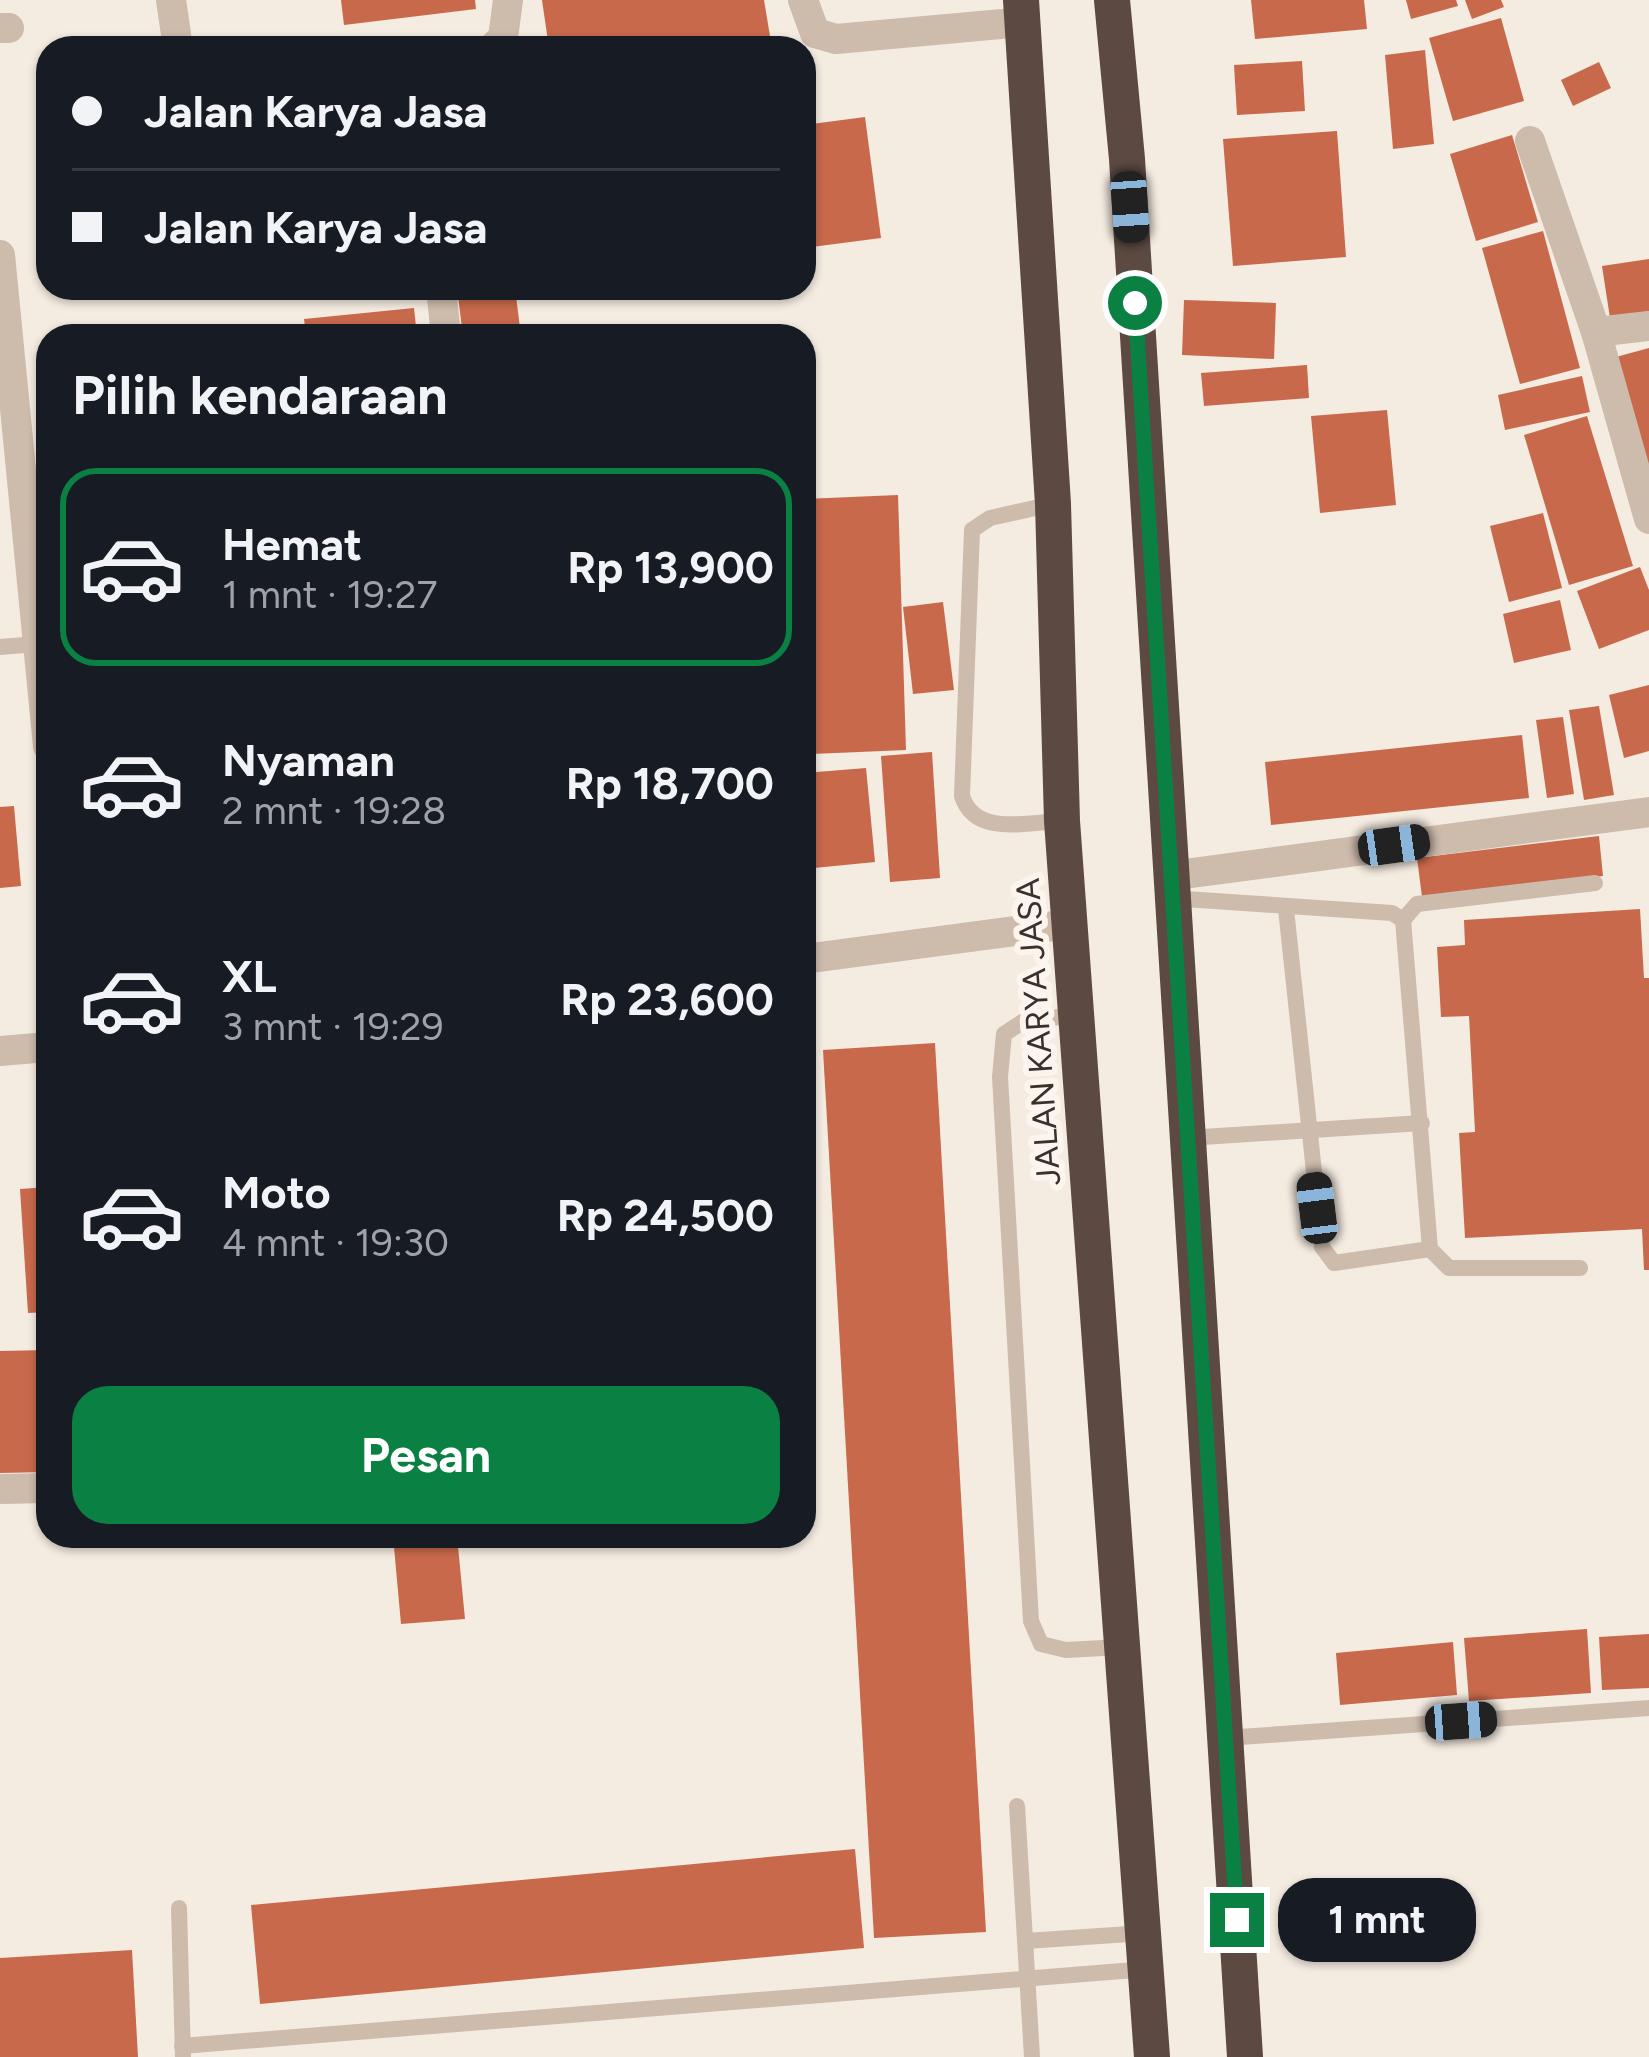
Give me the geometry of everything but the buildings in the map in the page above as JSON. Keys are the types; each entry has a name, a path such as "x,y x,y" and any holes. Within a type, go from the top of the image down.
{"highway":[{"path":"1112,0 1127,159 1245,2057"},
{"name":"JALAN KARYA JASA","path":"1022,11 1054,503 1062,821 1152,2057"}],"street":[{"path":"171,0 176,36"},
{"path":"503,36 508,0"},
{"path":"803,0 814,33 836,40 1022,11"},
{"path":"1530,141 1596,332 1649,519"},
{"path":"0,255 36,633"},
{"path":"1596,332 1649,326"},
{"path":"1169,887 1649,812"},
{"path":"816,957 1069,924"},
{"path":"0,1051 36,1048"},
{"path":"0,1489 36,1489"}],"lane":[{"path":"1054,503 990,518 972,530 962,796 967,812 979,821 1062,821"},
{"path":"0,647 36,644"},
{"path":"1580,1268 1449,1268 1430,1249 1403,920 1417,904 1595,883"},
{"path":"1169,887 1286,909 1392,914 1403,920"},
{"path":"1286,909 1307,1131 1326,1257 1334,1263 1430,1249"},
{"path":"1076,1015 1024,1021 1004,1034 1000,1077 1031,1621 1041,1644 1066,1650 1123,1648"},
{"path":"1187,1138 1422,1124"},
{"path":"1226,1738 1649,1708"},
{"path":"1017,1806 1031,2057"},
{"path":"178,1908 183,2052 1024,1981 1146,1951"},
{"path":"1026,1941 1146,1951"}],"route":[{"path":"1135,303 1237,1920"}]}
